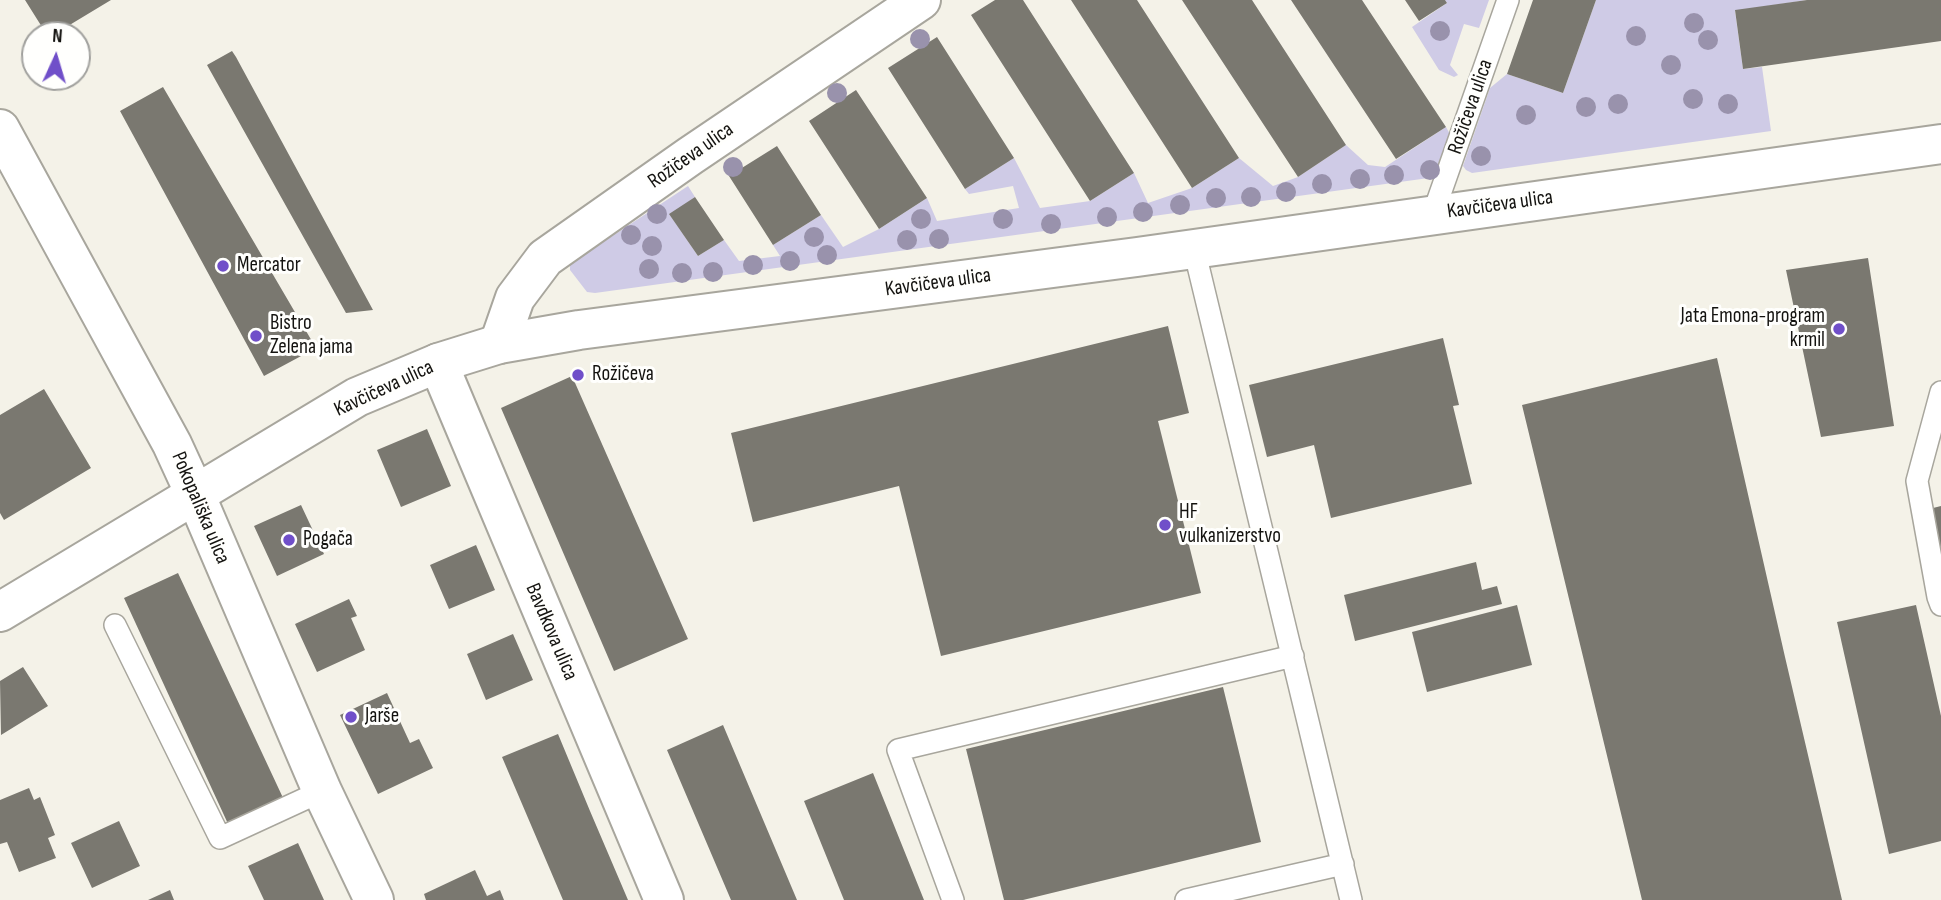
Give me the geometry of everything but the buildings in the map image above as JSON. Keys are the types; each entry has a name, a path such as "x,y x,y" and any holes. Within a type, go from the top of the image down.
{"street":[{"name":"Rožičeva ulica","path":"499,344 515,299 545,258 920,0"},
{"name":"Pokopališka ulica","path":"0,128 159,420 195,494 323,791 374,900"},
{"name":"Kavčičeva ulica","path":"0,612 357,397 438,363 499,344 579,330 1194,249 1941,144"},
{"name":"Bavdkova ulica","path":"438,363 664,900"}],"lane":[{"name":"Rožičeva ulica","path":"1433,215 1508,0"},
{"path":"1194,249 1351,900"},
{"path":"1941,392 1917,481 1941,604"},
{"path":"115,625 220,838 323,791"},
{"path":"953,900 898,750 1293,656"},
{"path":"1186,900 1343,864"}],"shaded area":[{"path":"1445,0 1489,0 1479,28 1464,24 1450,65 1458,75 1454,77 1439,70 1412,27 1447,3"},
{"path":"1596,0 1807,0 1735,11 1743,69 1762,67 1771,131 1472,173 1466,170 1463,166 1490,88 1507,74 1563,93"},
{"path":"1446,127 1451,136 1436,177 595,293 587,292 570,270 570,264 688,186 695,197 670,215 698,256 724,240 739,261 780,256 773,245 821,215 843,247 879,229 927,198 937,221 1019,208 1013,186 969,194 965,189 1014,158 1040,208 1090,201 1134,173 1148,203 1192,188 1239,158 1273,186 1298,177 1346,145 1368,165 1385,167"}],"place":[{"name":"Mercator","path":"223,266"},
{"name":"Jata Emona-program krmil","path":"1839,329"},
{"name":"Bistro Zelena jama","path":"256,336"},
{"name":"Rožičeva","path":"578,375"},
{"name":"HF vulkanizerstvo","path":"1165,525"},
{"name":"Pogača","path":"289,540"},
{"name":"Jarše","path":"351,717"}]}
